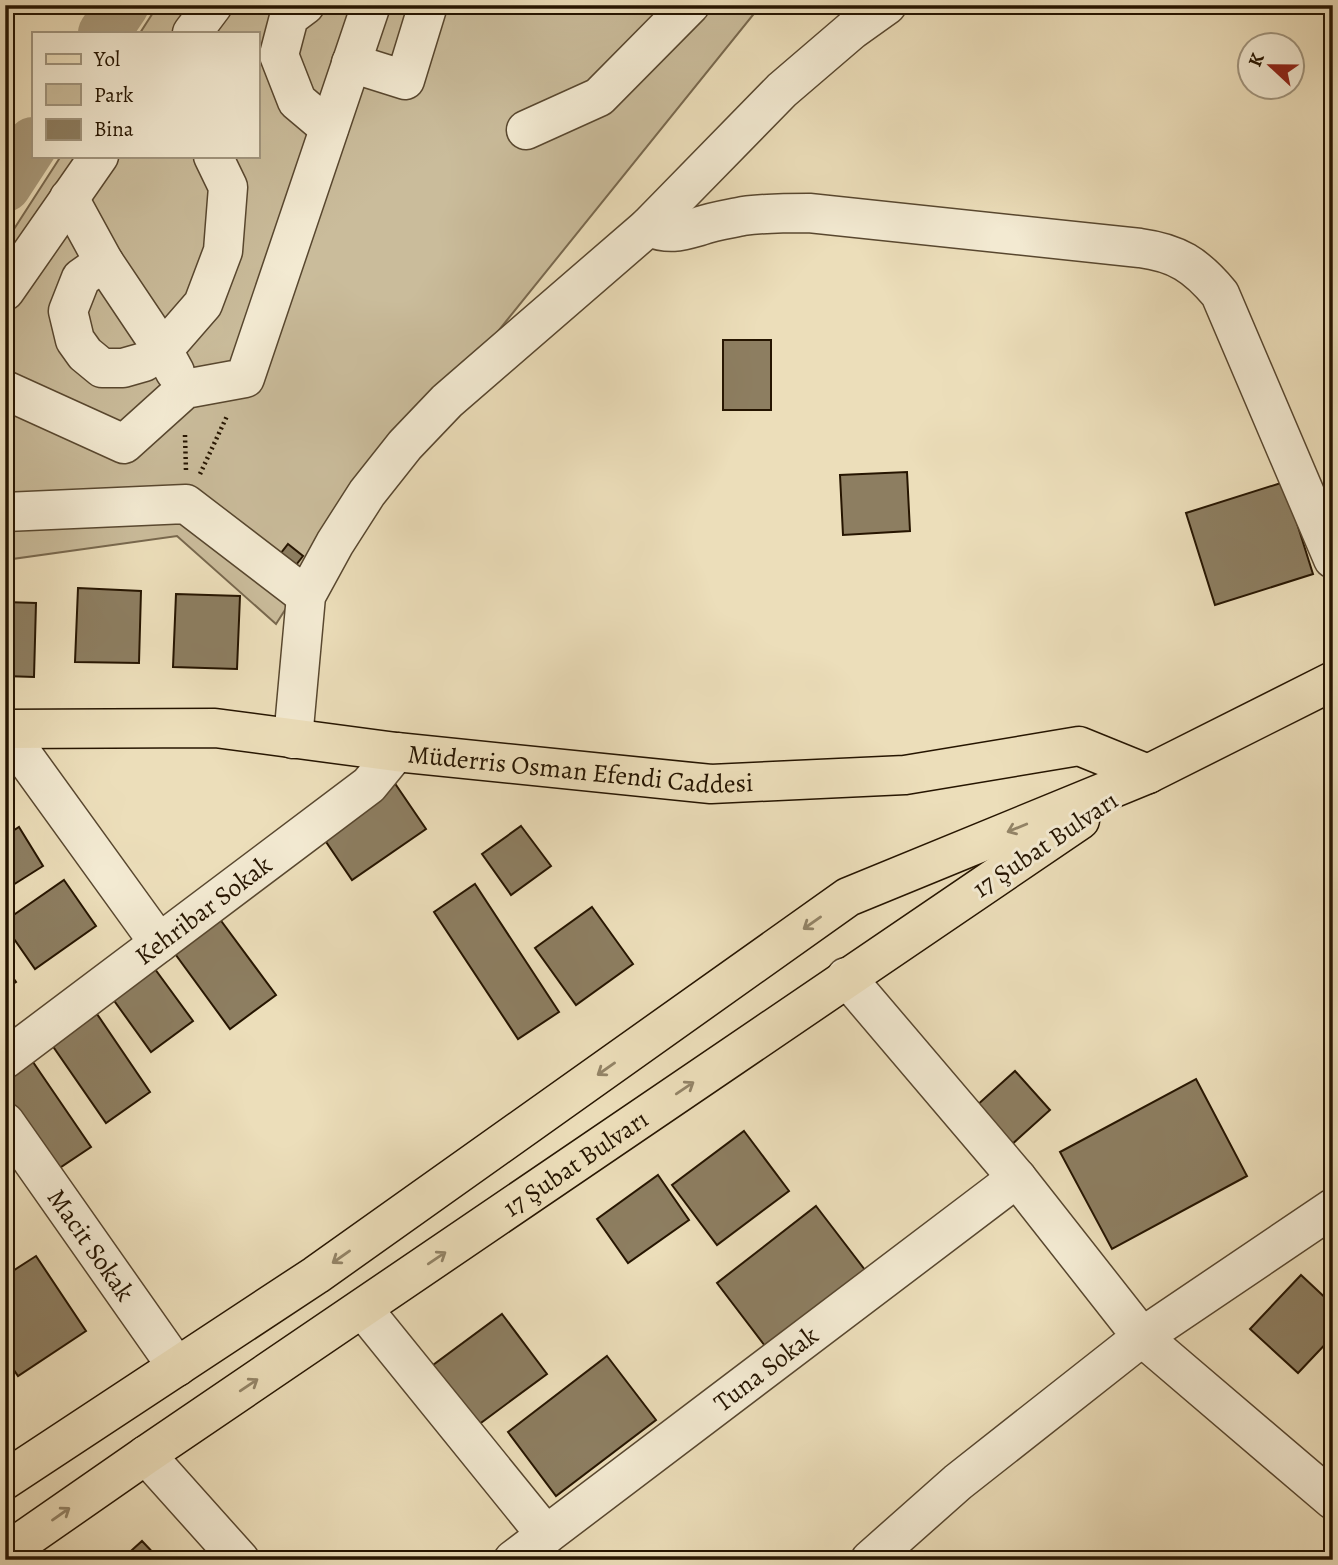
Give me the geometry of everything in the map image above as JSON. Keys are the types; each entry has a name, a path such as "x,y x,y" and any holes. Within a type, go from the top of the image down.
{"main road":[{"name":"17 Şubat Bulvarı","path":"5,1480 316,1275 848,897 1148,774 1333,681"},
{"name":"Müderris Osman Efendi Caddesi","path":"5,730 215,728 396,752 711,784 905,775 1079,746 1148,774"},
{"name":"17 Şubat Bulvarı","path":"5,1553 846,977 1148,774"}],"street":[{"path":"193,32 213,5"},
{"path":"306,5 289,17 268,61 297,102 329,128"},
{"path":"5,390 124,444 185,389 245,378 371,5"},
{"path":"351,63 405,80 428,5"},
{"path":"526,130 598,97 690,5"},
{"path":"293,738 306,596 335,542 405,445 447,401 648,227 782,90 852,30 887,5"},
{"path":"5,291 98,158"},
{"path":"104,262 81,278 68,311 75,340 85,354 102,368 123,368 144,362 163,350 203,304 223,251 228,187 215,158"},
{"path":"69,198 104,262 163,350 185,389"},
{"path":"648,227 672,233 746,216 808,214 1140,248 1174,256 1206,277 1220,294 1333,559"},
{"path":"5,512 186,504 306,596"},
{"path":"5,730 159,943"},
{"name":"Kehribar Sokak","path":"5,1059 369,785 396,752"},
{"path":"846,977 1017,1178 1142,1337 1333,1500"},
{"name":"Macit Sokak","path":"5,1122 177,1367"},
{"name":"Tuna Sokak","path":"513,1560 1017,1178"},
{"path":"870,1560 958,1482 1142,1337 1333,1208"},
{"path":"363,1309 546,1535"},
{"path":"146,1455 240,1560"}],"path":[{"path":"186,504 245,378"},
{"path":"185,389 186,504"}],"green space":[{"path":"158,5 761,5 329,541 276,624 177,536 5,560 5,243 60,158 259,158 259,32 141,32"}],"building":[{"path":"723,340 771,340 771,410 723,410"},
{"path":"907,472 910,531 843,535 840,475"},
{"path":"1284,482 1313,574 1215,605 1186,513"},
{"path":"288,544 303,556 275,592 260,580"},
{"path":"78,588 141,591 139,663 75,662"},
{"path":"176,594 240,596 237,669 173,667"},
{"path":"5,602 36,603 34,677 5,676"},
{"path":"394,782 426,829 352,880 320,833"},
{"path":"521,826 551,866 511,895 482,854"},
{"path":"19,827 43,866 5,890 5,836"},
{"path":"64,880 96,926 35,969 5,926 5,921"},
{"path":"475,884 559,1012 518,1039 434,912"},
{"path":"592,907 633,964 576,1005 535,948"},
{"path":"219,918 276,995 230,1029 173,951"},
{"path":"152,965 193,1021 151,1052 110,995"},
{"path":"5,966 16,982 5,989"},
{"path":"97,1014 150,1092 106,1123 52,1045"},
{"path":"33,1062 91,1147 55,1171 5,1097 5,1080"},
{"path":"1015,1071 1050,1110 1010,1146 975,1107"},
{"path":"1196,1079 1247,1176 1112,1249 1060,1152"},
{"path":"744,1131 789,1191 717,1245 672,1185"},
{"path":"658,1175 689,1220 628,1263 597,1219"},
{"path":"816,1206 865,1270 765,1346 717,1283"},
{"path":"36,1256 86,1331 18,1376 5,1357 5,1276"},
{"path":"1301,1275 1333,1305 1333,1336 1298,1373 1250,1329"},
{"path":"502,1314 547,1374 474,1428 429,1368"},
{"path":"607,1356 656,1420 556,1496 508,1432"},
{"path":"142,1541 160,1560 121,1560"}],"waterway":[{"path":"105,32 123,5"},
{"path":"5,186 32,145"}]}
